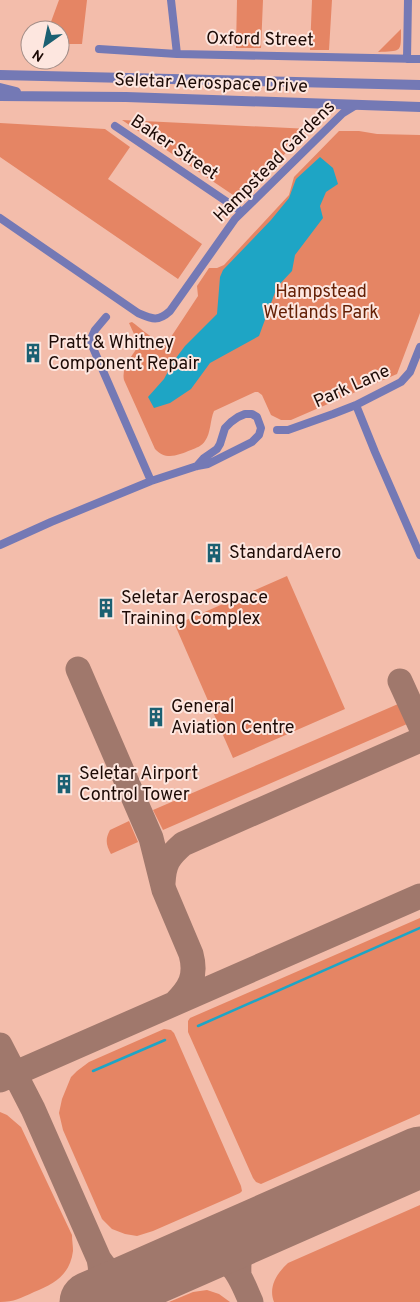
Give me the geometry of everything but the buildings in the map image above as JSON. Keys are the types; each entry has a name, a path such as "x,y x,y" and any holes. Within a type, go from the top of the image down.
{"street":[{"path":"171,0 177,54"},
{"path":"407,59 408,0"},
{"name":"Oxford Street","path":"99,49 177,54 420,59"},
{"name":"Seletar Aerospace Drive","path":"0,75 420,85"},
{"path":"0,88 32,96"},
{"name":"Seletar Aerospace Drive","path":"0,96 126,97 420,107"},
{"name":"Hampstead Gardens","path":"0,218 138,313 156,319 170,311 235,219 343,113 356,105"},
{"name":"Baker Street","path":"115,126 242,212"},
{"path":"106,317 95,330 90,341 151,481"},
{"name":"Park Lane","path":"277,430 288,430 356,404 401,382 410,372 420,347"},
{"path":"356,404 374,452 420,555"},
{"path":"0,545 151,481 208,464 252,442 259,435 261,428 257,417 252,414 245,414 231,422 226,428 217,448 197,466"}],"green space":[{"path":"59,0 87,0 82,44 70,44 70,20 52,20"},
{"path":"237,0 263,0 261,48 236,48"},
{"path":"312,0 332,0 329,50 310,50"},
{"path":"401,29 401,43 396,51 378,52"},
{"path":"122,120 310,129 239,199"},
{"path":"0,123 105,129 130,147 108,179 202,244 178,279 0,157"},
{"name":"Hampstead Wetlands Park","path":"339,131 420,135 420,313 397,374 291,420 281,420 271,415 262,395 255,392 214,411 208,434 201,446 172,456 159,453 155,449 123,376 130,358 139,345 129,323 132,322 155,338 164,341 169,340 198,296 197,286 209,268 217,268 224,265 289,195 294,177"},
{"path":"287,576 345,709 233,758 175,625"},
{"path":"405,701 414,721 163,830 153,810"},
{"path":"129,821 138,842 111,854 107,842 110,830"},
{"path":"420,918 420,1114 261,1184 256,1182 188,1032 188,1021 190,1018"},
{"path":"164,1029 171,1030 174,1033 242,1191 153,1231 137,1236 112,1229 102,1219 63,1130 59,1113 62,1099 71,1077 77,1071 89,1062"},
{"path":"0,1112 7,1115 21,1127 72,1235 73,1251 68,1266 60,1278 41,1289 17,1299 0,1302"},
{"path":"420,1205 420,1302 274,1302 272,1296 273,1286 280,1271 288,1263"},
{"path":"207,1290 219,1294 230,1302 169,1302 193,1292"}],"water":[{"path":"320,157 333,168 338,184 326,192 320,206 323,218 295,255 292,271 277,287 259,336 210,363 191,389 170,403 154,408 148,397 164,379 173,362 185,346 217,314 220,277 223,270 271,220 289,198 296,179"}],"waterway":[{"path":"198,1026 420,928"},
{"path":"93,1071 165,1040"}],"taxiway":[{"path":"78,669 151,838 164,890 191,954 193,975 185,992 175,1003"},
{"path":"400,681 420,725"},
{"path":"163,883 164,871 168,861 183,844 420,740"},
{"path":"0,1080 420,896"},
{"path":"0,1045 33,1109 99,1259 108,1270 117,1276 128,1279 142,1279"},
{"path":"239,1275 241,1251 253,1230"},
{"path":"195,1256 226,1262 237,1273 251,1302"},
{"path":"87,1302 100,1282 99,1259"}],"runway":[{"path":"90,1302 420,1157"}],"place":[{"name":"Pratt & Whitney Component Repair","path":"33,353"},
{"name":"StandardAero","path":"214,553"},
{"name":"Seletar Aerospace Training Complex","path":"106,608"},
{"name":"General Aviation Centre","path":"156,717"},
{"name":"Seletar Airport Control Tower","path":"64,784"}]}
